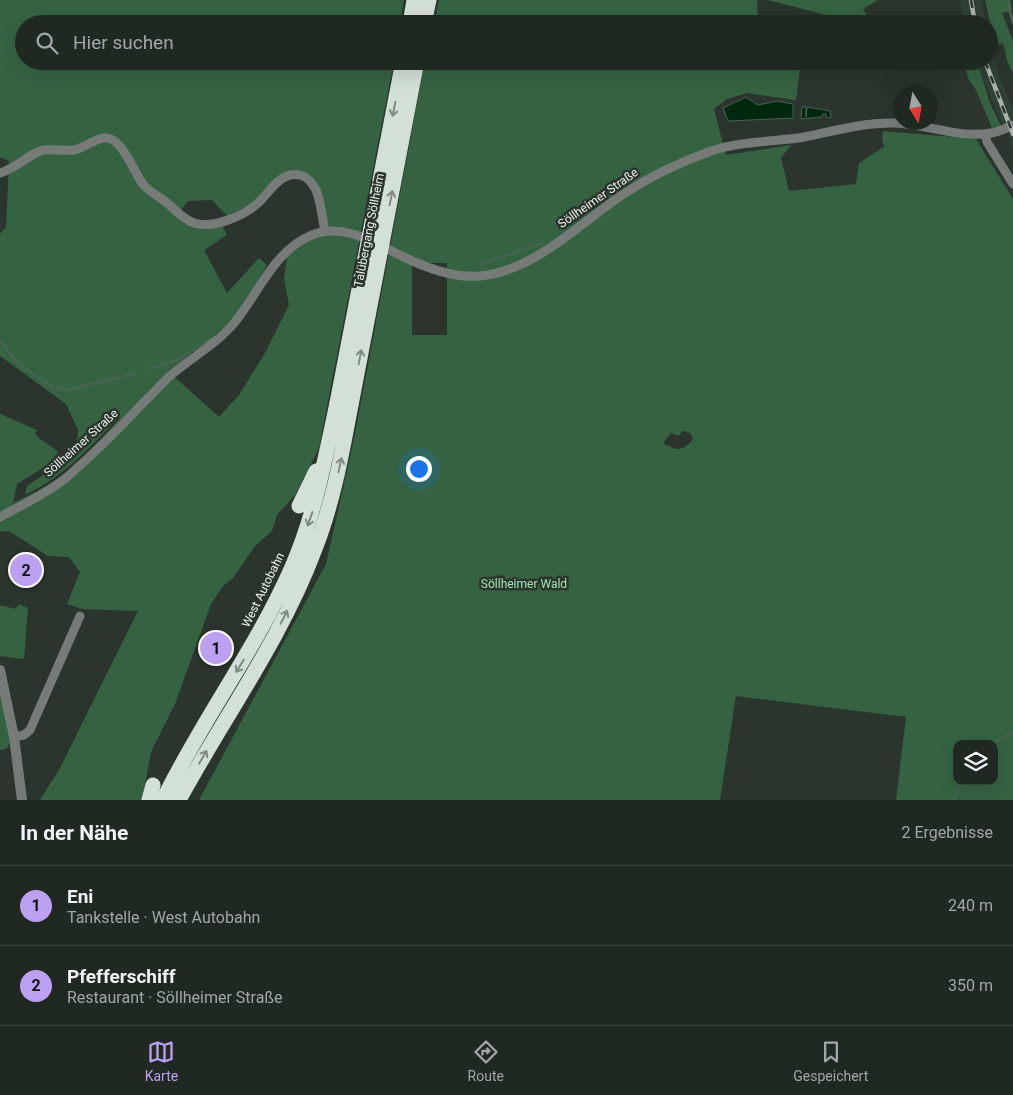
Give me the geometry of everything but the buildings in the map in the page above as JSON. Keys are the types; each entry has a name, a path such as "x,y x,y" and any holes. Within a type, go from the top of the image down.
{"highway":[{"path":"412,15 414,0"},
{"path":"426,15 429,0"},
{"name":"Talübergang Söllheim","path":"344,404 401,70"},
{"name":"Talübergang Söllheim","path":"344,404 415,70"},
{"path":"179,800 280,625 307,570 330,505 339,469 344,404"},
{"name":"West Autobahn","path":"162,800 263,625 291,569 314,509 330,438 344,404"},
{"path":"299,506 312,481 321,452 330,438"}],"street":[{"name":"Söllheimer Straße","path":"0,517 63,480 91,455 170,376 234,323 266,275 294,246 310,236 325,231 352,234 426,267 446,273 478,276 496,273 520,264 558,243 620,196 650,178 718,149 734,145 804,137 846,128 893,123 977,135 994,133 1013,124"},
{"path":"985,134 987,142 1013,184"},
{"path":"0,173 41,151 75,150 104,138 112,140 122,148 142,183 150,192 166,201 180,215 193,223 203,225 234,218 257,204 279,180 288,175 295,174 304,176 311,182 317,192 325,231"},
{"path":"14,737 24,735 30,730 80,616"},
{"path":"0,670 14,737 22,800"}],"shaded area":[{"path":"960,0 981,0 984,15 963,15"},
{"path":"980,70 997,70 1013,110 1013,148"},
{"path":"746,97 758,105 777,101 793,104 793,118 728,121 723,108"},
{"path":"802,107 806,107 806,117 807,107 830,111 831,118 823,114 821,117 801,119"}],"green space":[{"path":"0,0 404,0 402,15 15,15 15,70 392,70 319,448 295,495 277,515 272,531 255,546 233,578 223,586 211,604 175,704 151,752 142,800 40,800 60,768 138,611 82,609 67,604 80,572 69,557 48,556 9,531 0,532 0,414 37,430 35,434 58,452 57,457 43,468 17,484 13,503 44,487 69,470 120,418 64,470 39,488 25,495 27,486 61,463 71,453 77,443 78,430 66,404 0,356 0,234 6,227 9,161 0,157","holes":["294,171 320,192 327,235 310,241 287,257 284,279 289,305 265,353 239,395 219,417 168,371 226,326 237,315 267,265 259,258 227,293 204,250 227,235 222,225 184,220 181,210 188,201 212,200 227,216 256,202"]},
{"path":"439,0 757,0 758,15 436,15"},
{"path":"768,0 878,0 863,9 866,15 826,15"},
{"path":"985,0 1010,0 1012,11 1002,13 1013,41 1013,73 1007,61 1003,43 998,44 998,15 988,15"},
{"name":"Söllheimer Wald","path":"423,70 800,70 796,100 747,93 727,99 714,109 726,155 791,145 781,158 789,191 856,184 859,163 884,147 883,131 976,139 1013,199 1013,800 896,800 906,717 736,696 720,800 199,800 326,564 354,439","holes":["412,263 447,263 447,335 412,335","685,431 691,434 693,439 683,448 676,449 663,443 671,433 678,436"]},
{"path":"966,70 980,70 990,103 1001,126 992,128 977,92 968,78"},
{"path":"19,604 28,608 24,659 0,656 0,605 15,609"},
{"path":"0,687 10,739 6,749 0,750"}],"waterway":[{"path":"1009,0 1013,23"},
{"path":"481,264 543,243"},
{"path":"152,368 178,360 215,336"},
{"path":"0,340 17,363 53,387 66,390 119,378 136,372"},
{"path":"998,740 1013,732"},
{"path":"953,800 960,785"}],"railway":[{"path":"971,0 974,15"},
{"path":"988,70 1013,134"}],"place":[{"name":"Pfefferschiff","path":"26,570"},
{"name":"Eni","path":"216,648"}]}
